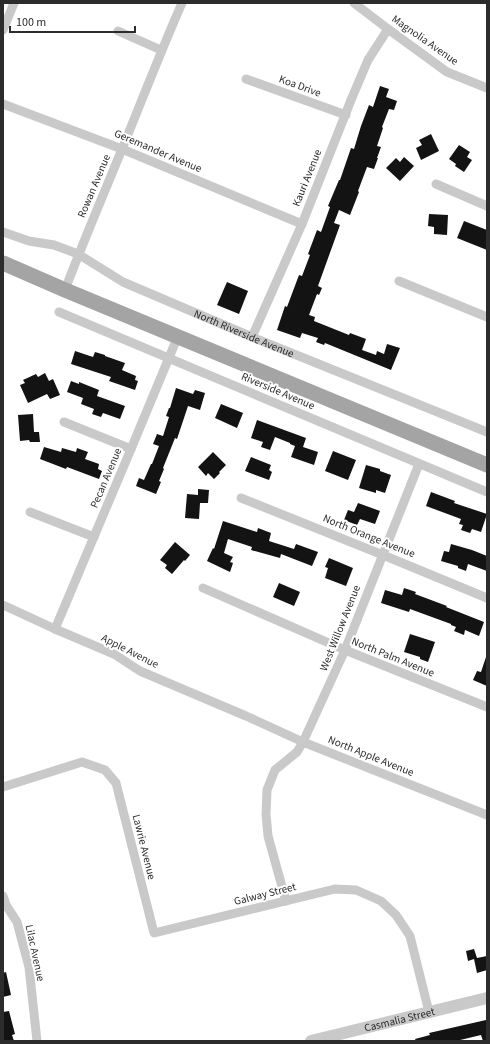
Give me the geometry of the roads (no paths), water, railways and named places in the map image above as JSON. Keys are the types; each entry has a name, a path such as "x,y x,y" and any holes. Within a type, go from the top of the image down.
{"main road":[{"path":"3,263 487,465"}],"street":[{"path":"3,30 14,3"},
{"name":"Rowan Avenue","path":"65,290 78,254 161,50 182,3"},
{"name":"Magnolia Avenue","path":"354,3 447,72 487,88"},
{"name":"Kauri Avenue","path":"252,337 302,224 368,60 388,29"},
{"path":"118,31 161,50"},
{"name":"Koa Drive","path":"246,79 346,115"},
{"name":"Geremander Avenue","path":"3,104 122,149 302,224"},
{"path":"436,184 487,206"},
{"name":"North Riverside Avenue","path":"3,232 28,241 54,245 78,254 123,282 252,337 487,432"},
{"path":"398,281 487,317"},
{"name":"Riverside Avenue","path":"59,312 487,492"},
{"name":"Pecan Avenue","path":"55,629 178,336"},
{"path":"64,422 131,449"},
{"name":"West Willow Avenue","path":"286,901 268,836 266,790 275,770 297,752 303,742 345,650 419,464"},
{"name":"North Orange Avenue","path":"241,498 383,554 487,598"},
{"path":"30,512 94,537"},
{"name":"North Palm Avenue","path":"203,588 345,650 487,708"},
{"name":"Apple Avenue","path":"3,605 114,654 140,671 246,716"},
{"name":"North Apple Avenue","path":"246,716 303,742 487,816"},
{"name":"Lawrie Avenue","path":"3,788 82,762 105,770 116,783 154,933"},
{"name":"Galway Street","path":"154,933 335,889 356,890 381,902 396,915 410,936 429,1012"},
{"name":"Lilac Avenue","path":"3,896 6,905 17,922 28,967 37,1041"},
{"name":"Casmalia Street","path":"311,1041 487,998"}]}
